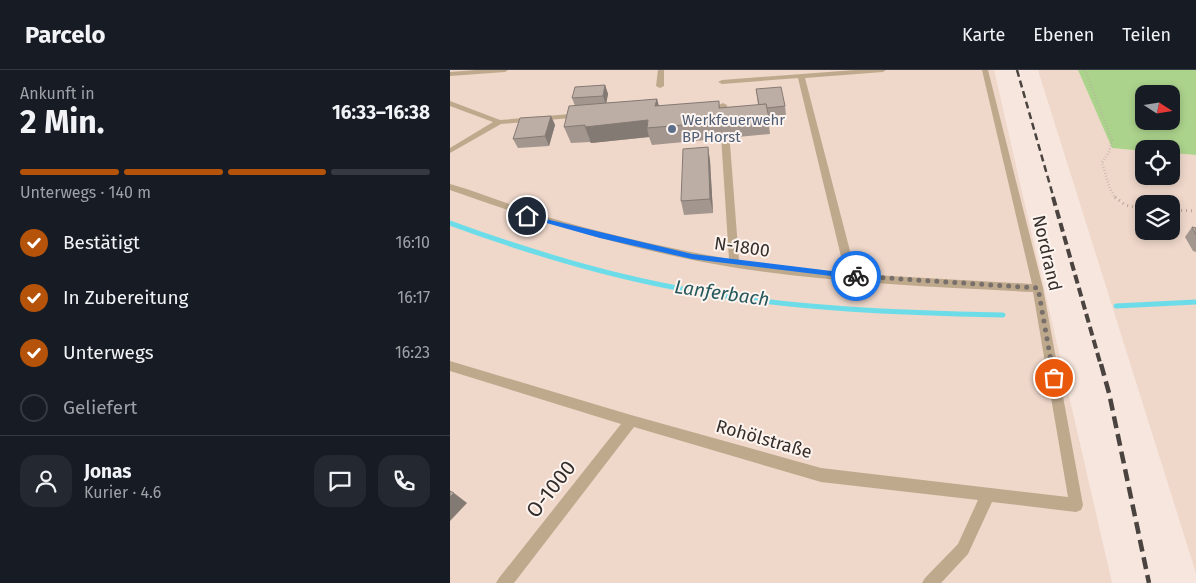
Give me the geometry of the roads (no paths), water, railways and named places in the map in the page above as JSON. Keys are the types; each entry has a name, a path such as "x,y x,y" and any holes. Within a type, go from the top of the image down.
{"lane":[{"path":"450,74 505,70"},
{"path":"660,86 661,70"},
{"path":"722,82 883,70"},
{"name":"Nordrand","path":"985,70 1038,288 1076,505"},
{"path":"800,76 850,276"},
{"path":"450,103 499,122"},
{"path":"723,105 734,262"},
{"path":"450,151 499,122 593,114"},
{"name":"N-1800","path":"450,187 527,216 600,236 692,256 850,276 1038,288"},
{"name":"Rohölstraße","path":"450,366 631,421 821,475 1076,505"},
{"name":"O-1000","path":"504,583 631,421"},
{"path":"930,583 963,549 988,494"}],"waterway":[{"name":"Lanferbach","path":"450,223 570,263 632,279 694,291 809,306 926,313 1003,315"},
{"name":"Lanferbach","path":"1116,306 1196,302"}],"railway":[{"path":"1017,70 1054,199"},
{"path":"1053,197 1101,366"},
{"path":"1101,364 1109,393 1149,583"}],"place":[{"name":"Werkfeuerwehr BP Horst","path":"672,129"}]}
